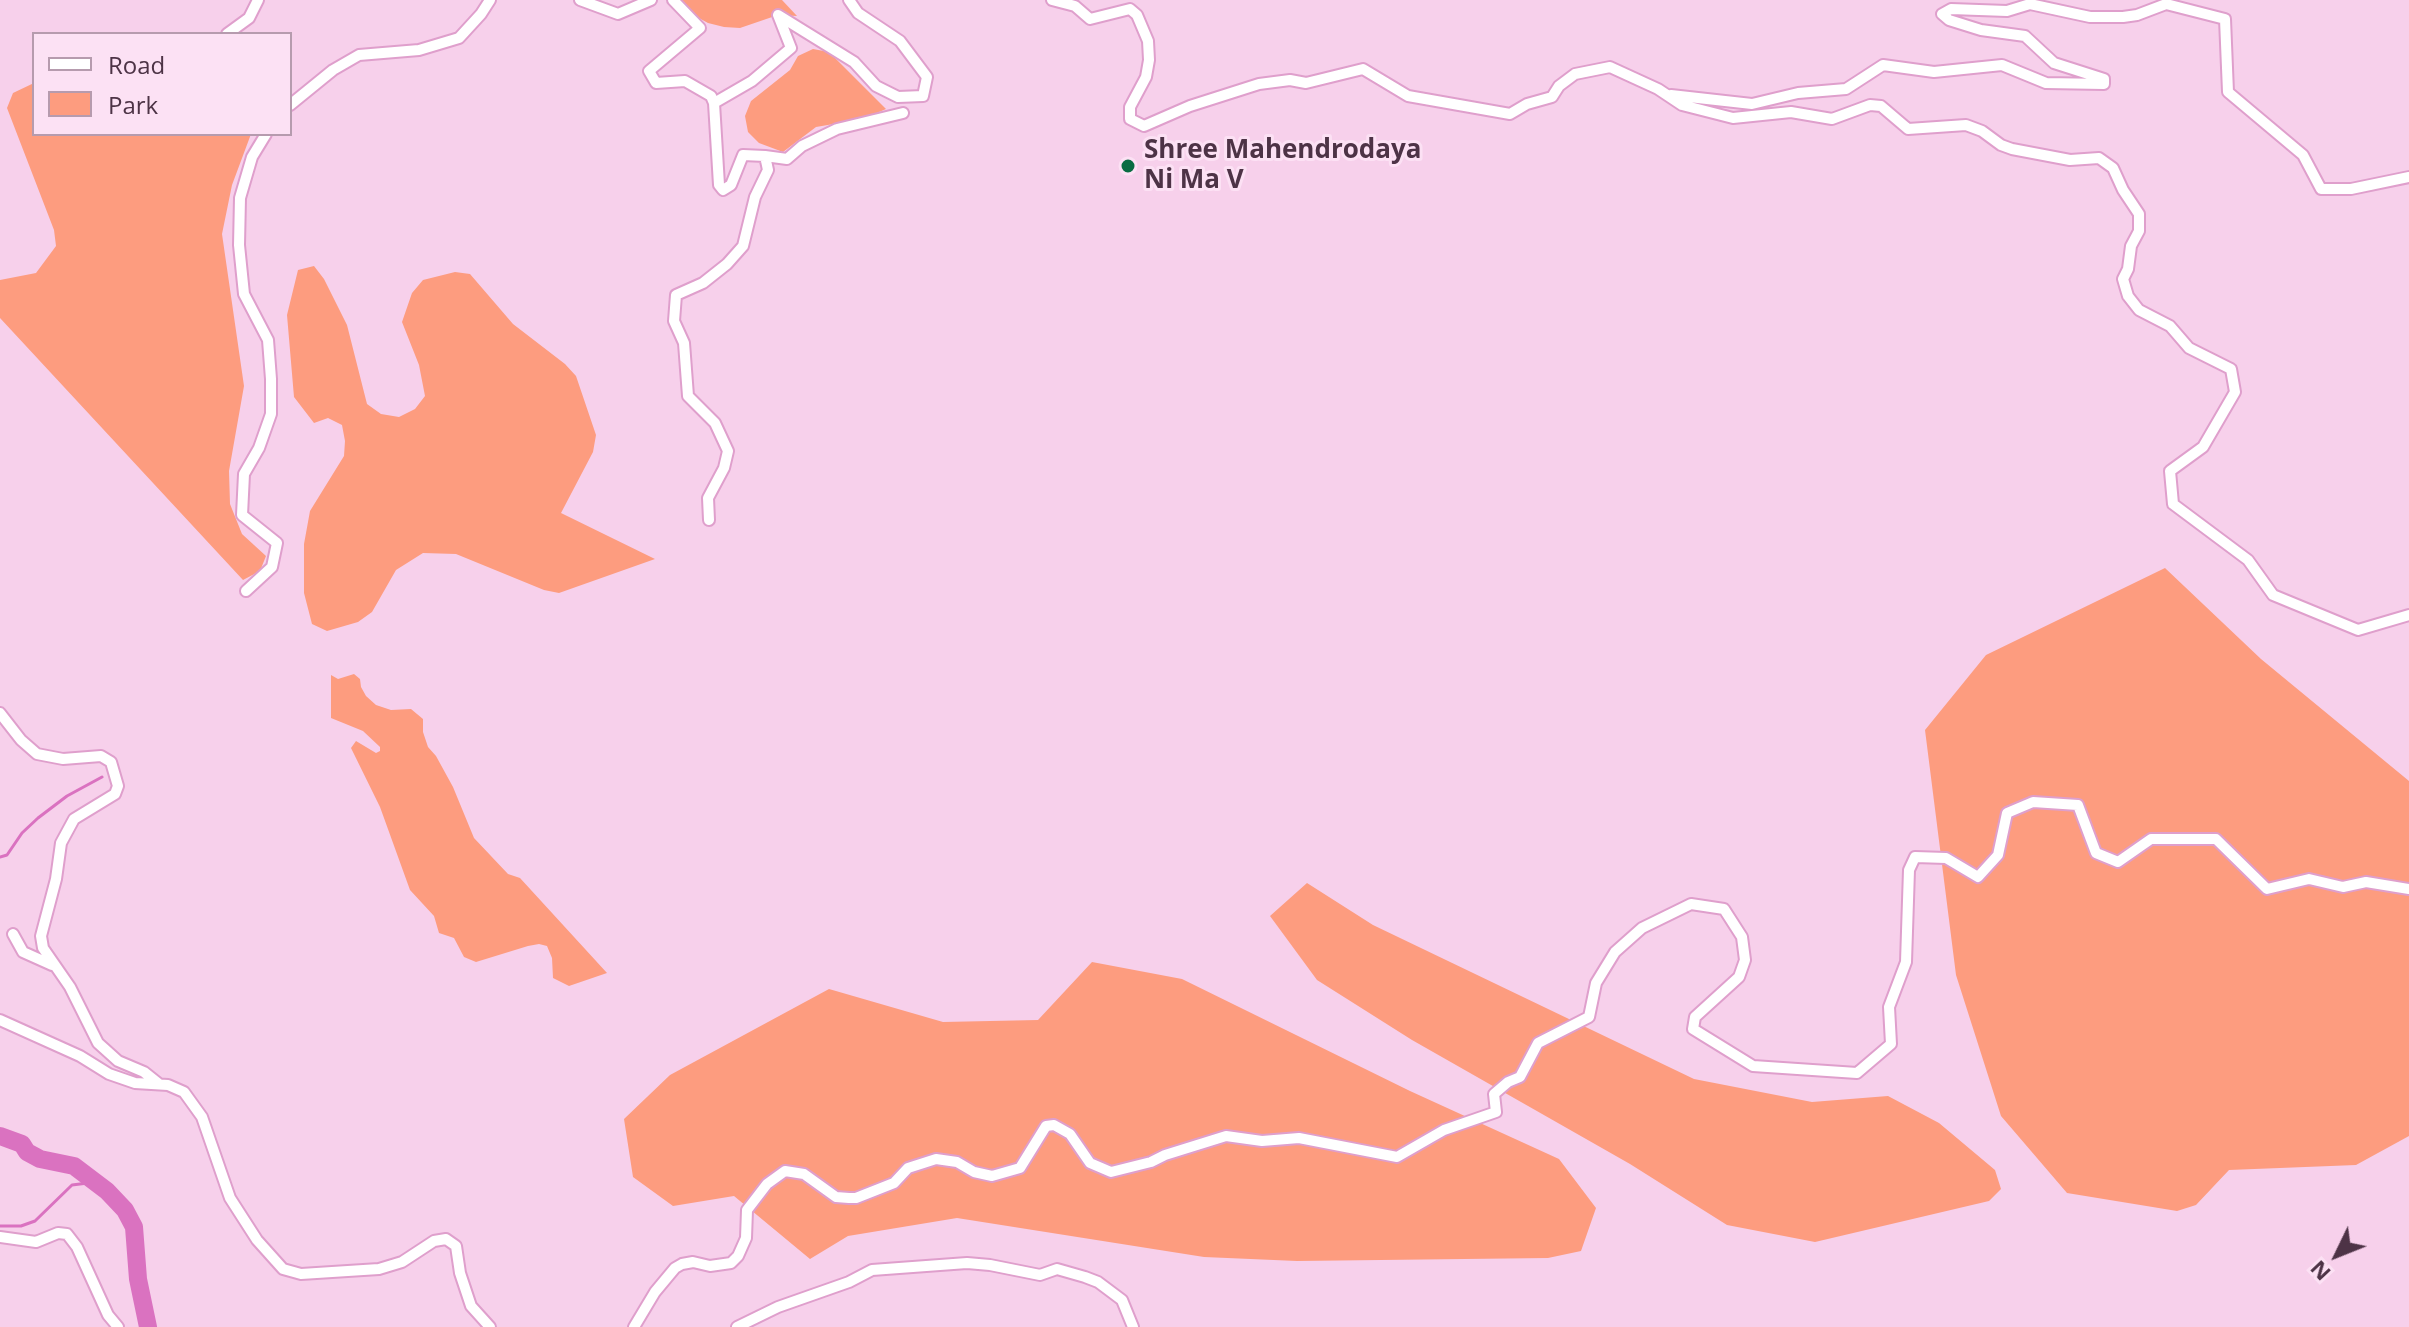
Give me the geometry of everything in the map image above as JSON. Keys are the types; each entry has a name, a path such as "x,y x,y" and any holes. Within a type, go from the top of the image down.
{"street":[{"path":"230,32 249,18 258,0"},
{"path":"292,104 333,70 359,55 419,50 459,38 490,0"},
{"path":"580,0 618,14 651,0"},
{"path":"673,0 700,28 649,71 656,83 685,81 711,96 719,185 723,190 731,185 743,155 787,159 802,146 837,129 903,113"},
{"path":"714,103 752,81 791,48 778,15 854,62 876,86 898,97 923,96 927,77 900,41 858,13 849,0"},
{"path":"1052,0 1075,6 1090,19 1130,9 1137,15 1148,41 1149,60 1146,77 1130,107 1130,119 1144,126 1190,106 1259,84 1290,80 1306,83 1363,69 1408,96 1510,114 1527,104 1552,97 1559,86 1575,74 1610,67 1682,105 1733,118 1791,112 1832,119 1870,105 1881,106 1908,129 1966,125 2012,149 2070,160 2099,158 2113,168 2139,214 2139,231 2131,246 2128,269 2123,279 2128,296 2139,310 2170,326 2189,348 2231,369 2235,392 2203,447 2170,471 2173,504 2248,560 2273,595 2358,630 2409,615"},
{"path":"1666,95 1752,104 1798,93 1846,89 1883,65 1934,72 2002,65 2046,83 2104,84 2104,79 2054,63 2025,36 1981,30 1949,20 1942,14 1951,9 2007,11 2030,4 2090,17 2123,17 2166,4 2225,19 2228,92 2303,155 2321,189 2351,189 2409,177"},
{"path":"246,591 272,567 277,543 242,515 244,474 259,448 271,414 268,340 244,294 239,245 240,198 252,157 265,136"},
{"path":"709,520 708,498 724,468 728,451 715,423 688,396 684,343 674,321 676,295 703,283 743,246 755,197 768,170 765,156"},
{"path":"0,713 32,752 63,759 104,757 111,762 117,790 113,796 74,819 61,843 56,879 41,936 43,948 70,987 98,1043 118,1061 144,1072 159,1084"},
{"path":"634,1327 655,1292 675,1268 693,1262 710,1266 731,1263 738,1256 746,1238 747,1210 767,1184 785,1171 804,1174 836,1197 849,1198 894,1183 908,1168 936,1159 957,1162 974,1172 992,1176 1020,1168 1046,1126 1054,1125 1070,1134 1090,1163 1111,1172 1151,1162 1226,1136 1262,1141 1299,1138 1397,1157 1444,1130 1496,1112 1494,1094 1520,1077 1538,1043 1589,1017 1596,983 1615,952 1642,928 1691,904 1724,909 1742,937 1745,960 1739,977 1695,1017 1693,1029 1753,1066 1857,1073 1891,1044 1889,1007 1906,962 1909,870 1915,857 1946,858 1978,877 1998,855 2007,813 2033,802 2078,805 2096,853 2118,862 2151,839 2216,839 2267,889 2309,879 2343,887 2366,882 2409,889"},
{"path":"13,934 23,952 54,966"},
{"path":"0,1020 80,1056 109,1074 135,1083 159,1084 184,1092 196,1106 230,1198 257,1240 283,1269 301,1274 369,1271 402,1262 434,1241 446,1239 456,1246 460,1273 471,1306 490,1327"},
{"path":"0,1237 36,1242 58,1233 67,1234 77,1247 108,1315 118,1327"},
{"path":"737,1327 778,1307 849,1282 872,1270 967,1263 1040,1275 1057,1269 1098,1282 1122,1300 1133,1327"}],"green space":[{"path":"677,0 782,0 797,16 778,15 740,28 724,27 708,23 686,11"},
{"path":"813,49 829,52 886,109 863,119 816,127 783,152 759,143 748,132 745,116 751,101 790,70 798,56"},
{"path":"32,84 32,136 250,136 232,185 222,234 244,386 229,471 230,504 242,534 266,556 260,571 243,580 0,318 0,280 36,273 56,246 54,230 7,108 13,93"},
{"path":"314,266 347,325 367,404 381,414 399,417 415,409 425,396 419,365 402,322 412,293 423,280 455,272 470,274 513,324 576,376 596,435 593,452 561,513 655,559 559,593 544,590 456,554 423,553 396,570 372,612 358,622 327,631 312,624 304,593 304,544 310,511 344,456 345,441 342,425 328,418 314,423 294,397 287,315 298,270"},
{"path":"2165,568 2261,659 2409,781 2409,1136 2356,1165 2229,1170 2196,1205 2177,1211 2067,1193 2001,1116 1956,975 1925,730 1986,655"},
{"path":"354,674 360,679 366,696 376,705 391,710 411,709 423,719 428,747 453,787 474,838 508,874 520,878 607,973 569,986 553,978 552,958 547,946 528,946 476,962 464,957 454,938 439,933 434,916 410,890 380,807 351,748 356,741 376,753 380,747 363,731 331,718 331,675 338,679"},
{"path":"1307,883 1373,925 1694,1079 1812,1102 1888,1096 1939,1123 1995,1170 2001,1189 1989,1201 1815,1242 1727,1225 1630,1164 1412,1040 1317,980 1270,916"},
{"path":"1092,962 1182,979 1410,1091 1559,1159 1596,1208 1581,1251 1548,1258 1297,1261 1204,1257 957,1218 848,1236 810,1259 734,1196 673,1206 633,1177 624,1119 670,1075 829,989 943,1022 1038,1020"}],"waterway":[{"path":"0,857 7,855 22,833 38,818 67,796 102,777"},
{"path":"0,1136 22,1144 27,1152 40,1159 74,1166 107,1191 125,1210 134,1227 138,1279 148,1327"},
{"path":"0,1226 21,1226 35,1221 72,1185 96,1182"}],"place":[{"name":"Shree Mahendrodaya Ni Ma V","path":"1128,166"}]}
